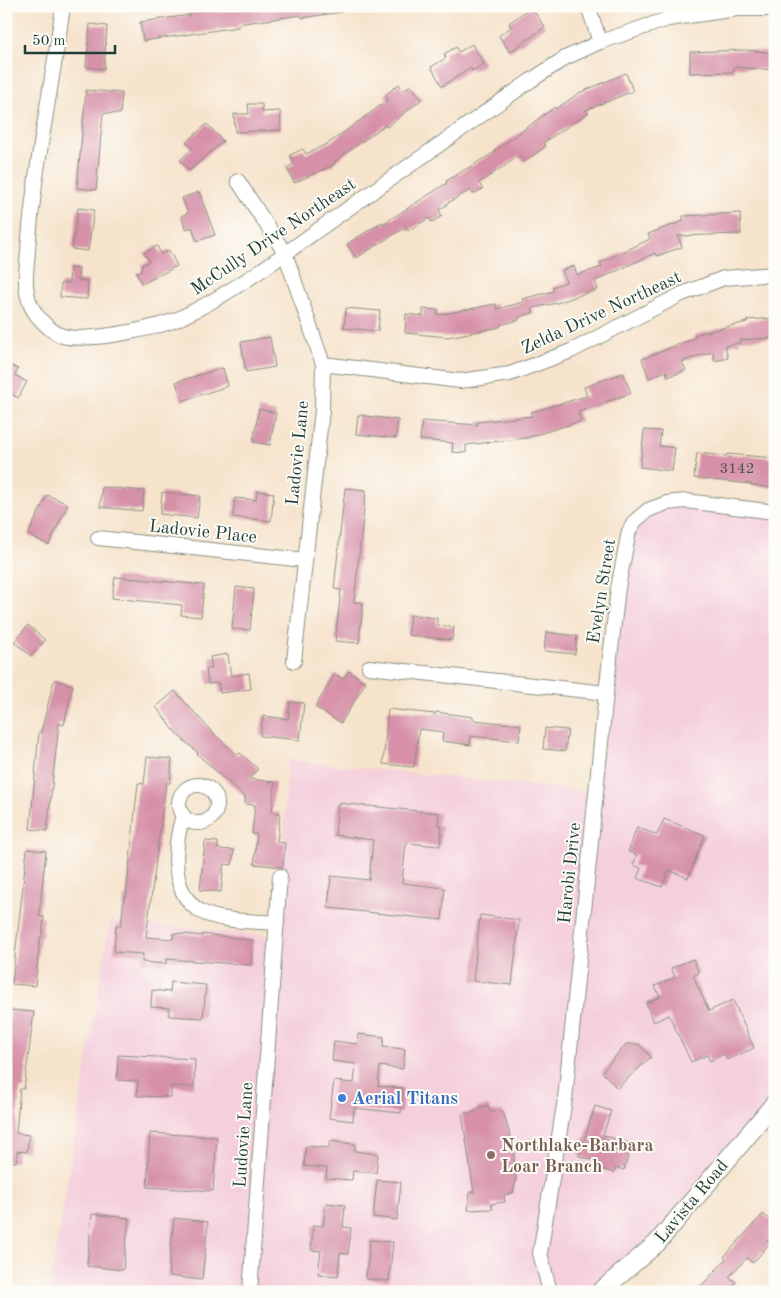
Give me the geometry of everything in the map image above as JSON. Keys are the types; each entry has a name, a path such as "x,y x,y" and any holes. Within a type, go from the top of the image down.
{"main road":[{"name":"Lavista Road","path":"600,1292 657,1243 775,1103"}],"street":[{"name":"McCully Drive Northeast","path":"63,6 29,236 26,282 29,302 38,318 60,335 77,337 106,336 146,329 180,318 240,285 565,58 600,42 668,19 737,9 775,9"},
{"path":"588,6 600,42"},
{"name":"Ladovie Lane","path":"238,181 285,254 323,364 322,410 294,661"},
{"name":"Zelda Drive Northeast","path":"323,364 460,381 510,374 571,351 682,294 724,278 775,274"},
{"name":"Evelyn Street","path":"606,693 621,569 629,530 635,521 648,510 686,501 775,512"},
{"name":"Ladovie Place","path":"98,538 304,560"},
{"path":"368,667 606,693"},
{"name":"Harobi Drive","path":"550,1292 540,1253 565,1099 606,693"},
{"path":"183,816 178,832 176,867 184,898 201,912 226,919 277,923"},
{"name":"Ludovie Lane","path":"250,1292 280,876"}],"shaded area":[{"path":"669,500 775,512 775,1094 683,1224 598,1292 49,1292 110,921 277,937 288,760 591,792 633,530"}],"building":[{"path":"236,6 341,6 342,12 302,18 301,15 238,24 238,27 143,41 140,22 190,15 189,12"},
{"path":"531,7 545,27 510,52 499,36 511,27 509,23"},
{"path":"90,24 107,26 104,69 86,67"},
{"path":"472,44 484,64 472,71 471,68 442,86 431,67 446,58 444,54 456,47 459,52"},
{"path":"746,50 775,53 775,70 734,67 734,72 690,73 690,52"},
{"path":"626,73 633,91 586,110 588,113 543,143 546,146 524,162 519,156 479,183 483,189 473,194 470,190 446,204 439,210 442,216 432,222 429,218 408,231 406,227 356,258 347,244 382,222 383,224 447,183 446,181 495,152 555,107 556,109 579,93"},
{"path":"399,84 404,91 410,85 422,99 387,127 385,125 334,162 335,164 294,183 287,168 294,164 290,155 303,149 306,154 329,143 388,100 385,95"},
{"path":"86,90 122,93 120,114 103,113 96,190 77,188"},
{"path":"248,104 262,104 262,112 280,111 281,130 235,132 234,114 249,114"},
{"path":"207,124 223,141 189,171 180,160 192,149 186,142"},
{"path":"199,192 215,235 197,241 192,227 186,229 181,216 188,213 182,198"},
{"path":"78,208 94,210 88,251 72,249"},
{"path":"740,213 741,234 678,236 682,247 657,256 655,253 595,281 598,289 557,303 532,308 533,313 519,317 519,320 500,325 500,327 448,337 405,333 406,314 423,316 423,309 438,310 438,315 496,304 497,309 523,302 522,299 554,291 552,287 566,282 562,270 574,266 577,275 602,267 600,263 650,239 648,234 683,221 683,216"},
{"path":"157,246 161,254 169,250 177,266 142,284 136,272 141,272 142,265 149,261 144,253"},
{"path":"70,268 79,268 78,280 88,281 87,299 60,297 61,283 69,283"},
{"path":"346,308 380,311 378,331 344,328"},
{"path":"775,318 775,338 739,340 740,343 725,346 728,358 715,361 713,352 682,362 686,370 668,377 666,371 649,378 642,359 695,338 694,335 747,322 747,320"},
{"path":"270,337 275,367 246,372 241,342"},
{"path":"6,363 18,369 15,375 27,382 18,398 6,391"},
{"path":"223,368 228,386 182,401 176,382"},
{"path":"623,373 631,393 578,412 581,421 526,438 466,445 466,453 452,452 453,443 420,440 422,421 478,425 477,422 532,416 531,412 587,396 584,387"},
{"path":"259,409 276,413 270,445 253,442"},
{"path":"358,415 398,420 396,438 356,434"},
{"path":"644,430 661,431 659,446 675,448 672,471 640,467"},
{"path":"697,453 775,458 774,488 694,478"},
{"path":"102,487 144,491 142,511 100,507"},
{"path":"345,488 366,490 354,602 363,603 359,643 335,641 341,590 334,589"},
{"path":"257,491 274,493 271,521 233,517 235,498 256,500"},
{"path":"162,492 200,496 197,518 160,514"},
{"path":"47,495 68,504 49,545 28,535"},
{"path":"115,577 204,585 201,617 181,615 182,605 112,598"},
{"path":"236,587 254,589 250,630 232,629"},
{"path":"410,615 437,618 437,625 454,627 452,640 408,635"},
{"path":"28,625 45,640 31,656 14,642"},
{"path":"546,632 577,636 575,654 544,651"},
{"path":"228,654 231,676 249,673 251,689 220,693 218,683 208,684 206,669 212,669 210,657"},
{"path":"348,671 366,682 341,723 315,707 335,674 343,679"},
{"path":"54,680 73,685 64,725 59,723 47,831 30,829 39,732 41,732"},
{"path":"175,691 212,732 237,755 240,753 258,769 249,779 275,782 272,812 280,813 277,842 285,843 283,867 254,864 257,834 252,834 255,805 245,804 245,797 177,734 156,707"},
{"path":"290,702 304,703 300,740 260,736 263,716 288,719"},
{"path":"388,709 435,714 436,712 473,717 473,720 521,725 519,741 471,736 470,745 442,741 443,732 419,729 414,767 383,764"},
{"path":"545,728 568,730 565,751 543,749"},
{"path":"147,757 172,759 170,783 166,783 146,937 173,939 174,933 253,940 251,965 166,959 166,964 142,962 143,954 114,952 116,925 121,925 124,897 126,897 138,783 144,784"},
{"path":"338,803 439,813 438,825 442,826 440,846 406,843 402,883 445,888 442,920 328,908 331,876 369,880 373,840 335,835"},
{"path":"664,819 705,835 688,878 669,870 662,887 637,878 641,868 633,865 637,855 628,852 637,827 657,835"},
{"path":"205,841 218,842 218,849 234,850 232,865 224,864 221,892 200,890"},
{"path":"27,849 46,851 39,916 44,917 35,986 12,984"},
{"path":"480,915 519,920 512,985 473,981"},
{"path":"693,959 699,973 693,976 709,1011 733,1000 754,1048 727,1060 724,1054 710,1061 707,1055 691,1062 669,1015 654,1022 646,1003 660,997 655,986 675,977 671,968"},
{"path":"171,982 206,985 203,1018 169,1016 169,1008 151,1007 152,990 170,992"},
{"path":"10,1010 34,1012 24,1089 20,1089 16,1133 29,1135 27,1152 17,1151 16,1162 6,1161 6,1049"},
{"path":"358,1034 384,1037 383,1047 405,1049 403,1069 380,1066 378,1086 403,1088 401,1113 354,1108 353,1121 329,1118 334,1081 354,1083 356,1064 332,1061 334,1041 357,1044"},
{"path":"626,1044 639,1044 651,1057 617,1088 602,1072"},
{"path":"118,1055 195,1059 194,1087 171,1086 171,1097 137,1096 138,1081 117,1080"},
{"name":"Northlake-Barbara Loar Branch","path":"489,1106 490,1112 503,1111 513,1146 516,1179 513,1193 504,1195 505,1202 491,1204 493,1209 468,1210 470,1192 474,1192 462,1114"},
{"path":"595,1106 611,1111 603,1135 632,1144 624,1170 616,1168 614,1173 594,1167 596,1161 579,1156"},
{"path":"150,1133 217,1137 213,1191 147,1187"},
{"path":"330,1141 355,1144 355,1151 378,1154 376,1173 353,1171 352,1180 326,1178 327,1168 304,1166 306,1146 329,1148"},
{"path":"377,1180 401,1182 397,1220 373,1217"},
{"path":"326,1203 345,1205 343,1227 351,1228 348,1254 340,1253 338,1276 318,1274 321,1251 311,1250 313,1225 323,1226"},
{"path":"92,1214 129,1218 123,1270 87,1266"},
{"path":"763,1214 775,1224 775,1231 767,1241 770,1243 753,1263 747,1258 729,1277 736,1282 727,1292 696,1292 726,1259 724,1257"},
{"path":"174,1218 208,1222 202,1280 168,1276"},
{"path":"370,1240 393,1242 389,1281 366,1279"}],"place":[{"name":"Aerial Titans","path":"342,1098"},
{"name":"Northlake-Barbara Loar Branch","path":"491,1155"}]}
